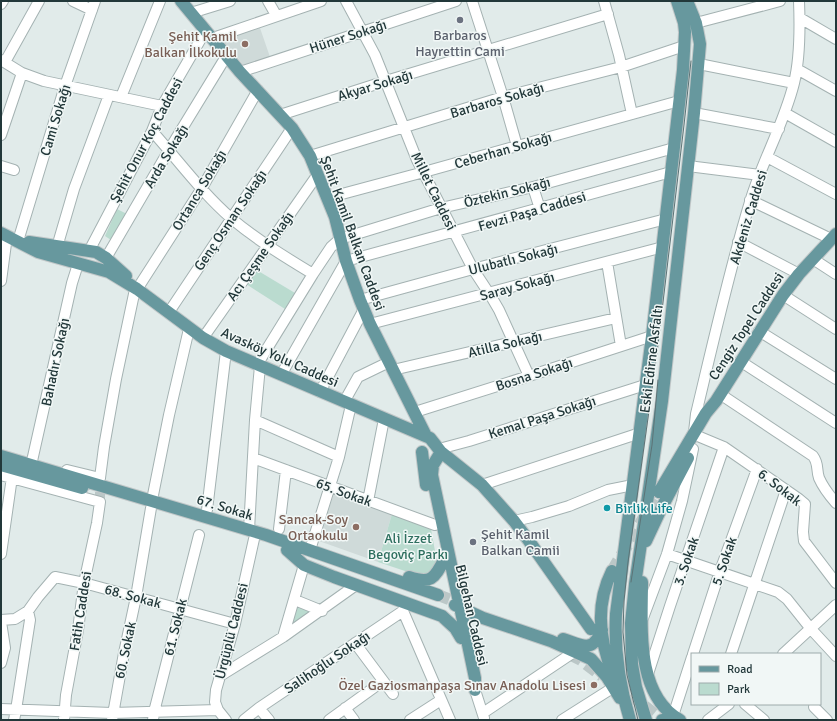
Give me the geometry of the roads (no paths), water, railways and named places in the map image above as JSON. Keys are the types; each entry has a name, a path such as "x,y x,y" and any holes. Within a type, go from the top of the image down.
{"main road":[{"name":"Şehit Kamil Balkan Caddesi","path":"181,1 240,72 292,128 310,156 327,198 346,261 362,305 370,324 415,412 424,436"},
{"name":"Eski Edirne Asfaltı","path":"628,715 623,696 615,649 616,614 663,247 679,101 684,46 684,23 677,1"},
{"name":"Eski Edirne Asfaltı","path":"646,720 636,687 632,664 631,644 633,604 662,401 700,48 696,23 687,1"},
{"path":"684,46 694,50 700,48"},
{"path":"9,236 57,247 93,253"},
{"name":"Avasköy Yolu Caddesi","path":"9,236 38,252 110,272 169,312 189,329 226,351 424,436"},
{"name":"Cengiz Topel Caddesi","path":"640,555 694,441 711,415 718,398 740,361 783,295 799,274 834,236"},
{"path":"78,264 76,260 78,254 93,253"},
{"path":"91,266 95,261 93,253"},
{"name":"Avasköy Yolu Caddesi","path":"93,253 130,280 137,289"},
{"path":"424,436 434,442 438,453 482,485 529,541 596,630 610,668 623,696"},
{"name":"Bilgehan Caddesi","path":"424,436 420,437 419,442 422,452 426,484 435,525 457,606"},
{"path":"659,492 694,441"},
{"path":"422,452 428,458 438,453"},
{"name":"Bilgehan Caddesi","path":"438,453 433,465 432,475 470,675 475,690"},
{"name":"67. Sokak","path":"1,456 252,535 310,550 437,598 287,550 252,535"},
{"name":"67. Sokak","path":"1,465 152,504"},
{"path":"310,550 319,545 409,577 425,581 434,577 444,560"},
{"path":"287,550 304,565 356,585 404,606 442,616 463,636 472,623 482,618"},
{"path":"640,555 642,576 643,645 648,674 650,684 657,699 670,719"},
{"path":"457,606 482,618 551,641 576,648 591,646 597,641 596,630 607,582 612,571"},
{"path":"457,606 472,607 576,648 591,659 607,677 614,687 628,715"}],"street":[{"path":"40,1 3,61 22,73 44,81 162,106"},
{"path":"73,1 93,6"},
{"path":"121,97 160,1"},
{"path":"191,13 230,1"},
{"path":"268,1 276,15"},
{"path":"209,34 320,1"},
{"name":"Millet Caddesi","path":"346,1 375,55 404,127 441,208 473,269 492,298 529,376"},
{"name":"Hüner Sokağı","path":"240,72 456,1"},
{"path":"472,1 489,50 517,146"},
{"path":"604,1 619,55 632,114"},
{"path":"696,23 780,1"},
{"name":"Akdeniz Caddesi","path":"642,622 667,554 682,502 694,441 696,414 738,242 750,200 779,129 794,83 797,69 800,18 799,1"},
{"name":"Cami Sokağı","path":"1,281 9,236 93,6"},
{"name":"Akyar Sokağı","path":"280,115 386,81 608,14"},
{"path":"800,18 836,39"},
{"name":"Şehit Onur Koç Caddesi","path":"93,253 152,131 162,106 209,34"},
{"name":"Barbaros Sokağı","path":"310,156 503,97 621,67 684,46"},
{"name":"Arda Sokağı","path":"93,253 169,150 228,56"},
{"path":"698,64 794,83"},
{"path":"797,69 836,91"},
{"path":"1,135 22,73"},
{"name":"Ortanca Sokağı","path":"137,289 202,188 258,90"},
{"path":"57,247 74,190 109,95"},
{"name":"Ceberhan Sokağı","path":"327,198 679,101"},
{"path":"694,113 779,129"},
{"path":"785,113 836,142"},
{"name":"Genç Osman Sokağı","path":"169,312 292,128"},
{"path":"152,131 214,202 231,218 312,274"},
{"name":"Öztekin Sokağı","path":"340,239 441,208 533,187 674,148"},
{"path":"767,157 836,194"},
{"path":"1,166 14,170"},
{"path":"688,166 760,174"},
{"name":"Fevzi Paşa Caddesi","path":"346,261 671,172"},
{"name":"Acı Çeşme Sokağı","path":"203,338 318,174"},
{"path":"533,187 540,209"},
{"path":"750,200 834,236"},
{"name":"Ulubatlı Sokağı","path":"362,305 473,269 666,219"},
{"path":"258,366 312,274 331,247 340,239"},
{"path":"738,242 799,274"},
{"name":"Saray Sokağı","path":"370,324 663,247"},
{"path":"813,259 836,274"},
{"path":"281,375 346,261"},
{"path":"607,262 621,346"},
{"name":"Bahadır Sokağı","path":"32,461 72,283 78,264"},
{"path":"1,452 100,478 117,371 131,301 137,289"},
{"path":"783,295 836,329"},
{"path":"320,392 362,305"},
{"name":"Atilla Sokağı","path":"310,550 339,457 348,404 358,377 391,366 514,342 616,318"},
{"name":"60. Sokak","path":"112,716 136,597 169,415 189,329"},
{"path":"759,331 836,379"},
{"name":"Bosna Sokağı","path":"415,412 652,336"},
{"path":"207,510 226,351"},
{"path":"740,361 836,423"},
{"name":"Ürgüplü Caddesi","path":"218,710 215,702 220,676 235,624 252,535 253,458 258,366"},
{"name":"Kemal Paşa Sokağı","path":"438,453 469,441 645,384"},
{"path":"718,398 813,456 817,462 820,480 826,491 836,503"},
{"path":"368,500 384,419"},
{"path":"255,420 339,457"},
{"path":"482,485 640,433"},
{"name":"6. Sokak","path":"694,441 724,447 805,504 803,532 804,541 836,583"},
{"name":"3. Sokak","path":"648,674 724,447"},
{"name":"65. Sokak","path":"253,458 435,525"},
{"name":"5. Sokak","path":"693,653 720,571 757,469"},
{"path":"279,529 286,470"},
{"path":"1,475 12,478 1,554"},
{"name":"Fatih Caddesi","path":"12,478 100,502 84,583 64,716"},
{"path":"514,522 569,506 608,490 633,485"},
{"path":"731,653 786,490"},
{"name":"61. Sokak","path":"153,716 199,535"},
{"path":"667,554 778,592 787,599 836,656"},
{"path":"284,637 304,565"},
{"name":"68. Sokak","path":"1,621 15,619 28,611 55,578 84,583 235,624"},
{"path":"220,676 284,637 356,585"},
{"path":"294,600 322,611"},
{"path":"784,653 836,605"},
{"path":"404,606 450,720"},
{"name":"Salihoğlu Sokağı","path":"244,720 259,708 355,643 404,606"},
{"path":"15,715 30,620 28,611"},
{"path":"1,621 3,648 1,663"},
{"path":"355,643 393,694"},
{"path":"483,717 576,648"},
{"path":"670,719 687,687 691,663"},
{"path":"329,720 383,681"},
{"path":"562,720 614,687"},
{"name":"Bilgehan Caddesi","path":"475,690 483,717"},
{"path":"410,720 441,700"},
{"path":"708,720 728,705"},
{"path":"746,705 764,720"},
{"path":"814,707 827,720"},
{"path":"259,708 269,720"},
{"path":"345,708 354,720"},
{"path":"1,709 15,715 64,716 153,716 218,710 226,720"}],"tunnel":[{"path":"100,478 100,502"},
{"path":"612,571 659,492"},
{"path":"438,595 467,606"},
{"path":"571,655 581,660 602,676"},
{"path":"617,683 662,720"}],"tram line":[{"path":"638,720 627,675 623,632 624,601 657,353 691,61"},
{"path":"631,582 652,445 658,380"}],"place":[{"name":"Barbaros Hayrettin Cami","path":"460,20"},
{"name":"Şehit Kamil Balkan İlkokulu","path":"245,44"},
{"name":"Birlik Life","path":"607,508"},
{"name":"Sancak-Soy Ortaokulu","path":"356,527"},
{"name":"Şehit Kamil Balkan Camii","path":"473,542"},
{"name":"Özel Gaziosmanpaşa Sınav Anadolu Lisesi","path":"594,685"}],"park label":[{"name":"Ali İzzet Begoviç Parkı","path":"408,546"}]}
